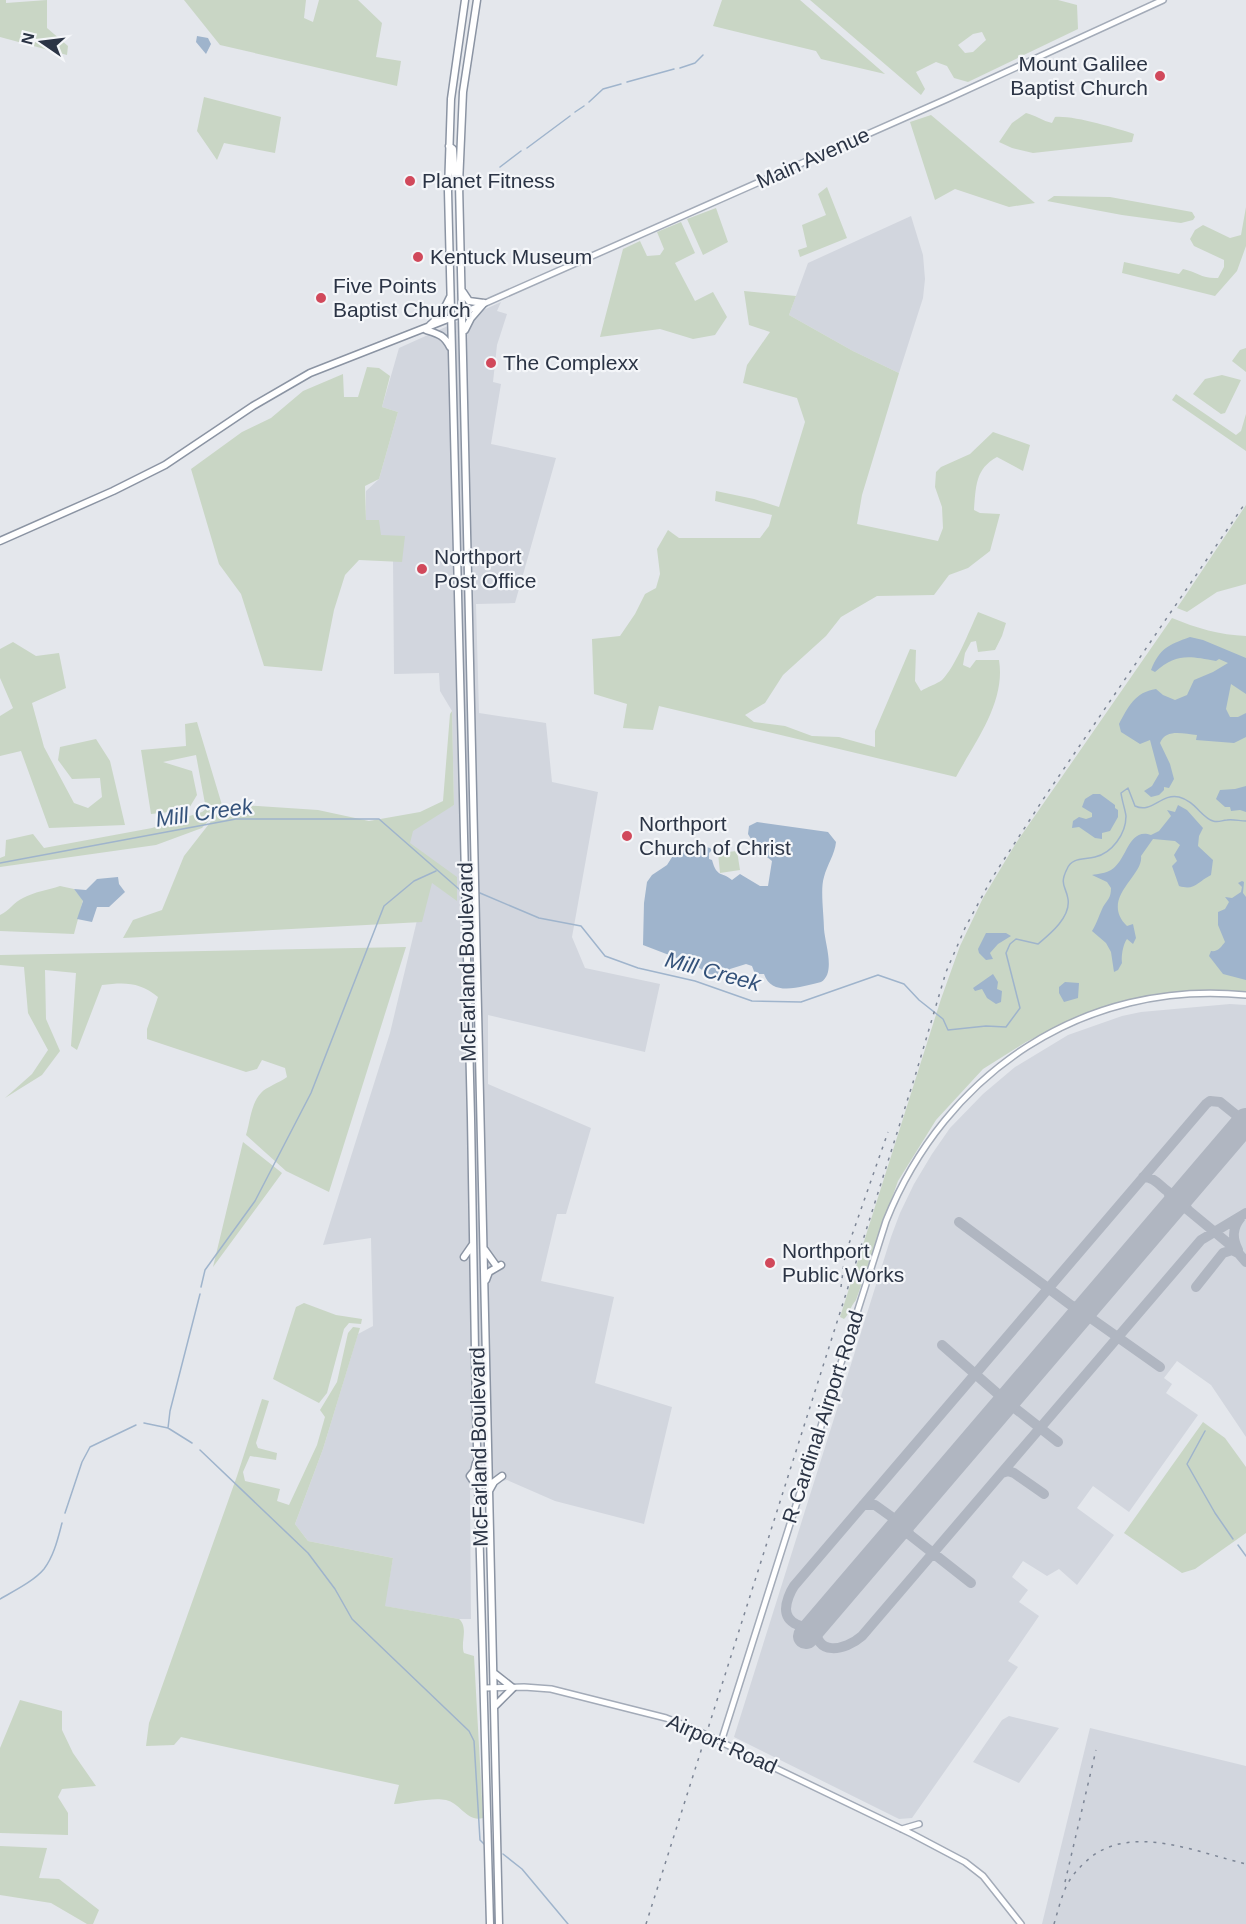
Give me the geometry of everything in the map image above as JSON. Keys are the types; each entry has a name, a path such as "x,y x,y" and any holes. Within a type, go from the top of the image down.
{"highway":[{"name":"McFarland Boulevard","path":"465,0 453,80 448,191 490,1924"},
{"name":"McFarland Boulevard","path":"477,0 463,92 459,184 499,1924"},
{"path":"449,146 453,149 455,179 459,184"},
{"path":"462,290 469,301 484,303"},
{"path":"425,329 441,315 451,295"},
{"path":"463,337 471,318 484,303"},
{"path":"0,541 113,491 165,465 253,406 310,374 463,313"},
{"path":"425,329 440,334 452,350"},
{"path":"471,1157 481,1164"},
{"path":"472,1169 480,1177 482,1184"},
{"path":"464,1257 473,1244"},
{"path":"483,1248 498,1265 489,1272 484,1287"},
{"path":"489,1492 494,1482 502,1476"},
{"path":"495,1673 513,1688 495,1706"}],"main road":[{"name":"Main Avenue","path":"463,313 947,99 1163,0"},
{"name":"R Cardinal Airport Road","path":"721,1742 884,1226 904,1180 927,1141 956,1106 989,1074 1026,1047 1065,1026 1108,1010 1152,998 1198,994 1246,995"},
{"name":"Airport Road","path":"485,1688 551,1689 679,1722 902,1829 965,1862 983,1876 1021,1924"},
{"path":"902,1829 919,1824"}],"shaded area":[{"path":"911,216 923,255 925,279 923,298 899,373 853,351 789,315 808,263"},
{"path":"501,302 497,311 507,314 497,345 493,382 501,384 491,444 556,458 515,603 476,604 479,713 546,723 552,782 598,792 572,937 585,968 660,984 645,1052 488,1015 488,1084 591,1128 566,1214 557,1214 541,1281 614,1297 595,1383 672,1407 644,1524 555,1501 507,1480 470,1490 471,1619 459,1619 384,1606 393,1558 308,1541 295,1524 323,1449 358,1334 373,1326 371,1238 323,1245 390,1033 430,866 407,843 413,825 454,805 452,711 440,691 439,673 394,674 393,559 366,521 366,491 379,479 398,412 382,407 399,348"},
{"path":"1230,1004 1246,1005 1246,1437 1211,1385 1177,1361 1164,1378 1172,1384 1166,1393 1198,1415 1129,1512 1093,1486 1077,1508 1114,1535 1077,1585 1059,1569 1047,1576 1023,1561 1012,1577 1028,1590 1019,1602 1039,1616 1008,1661 1018,1667 912,1818 899,1819 734,1737 891,1237 914,1184 932,1154 950,1128 983,1094 1015,1067 1068,1035 1122,1016 1141,1012"},
{"path":"1009,1716 1059,1728 1019,1783 973,1762 1002,1720"},
{"path":"1090,1728 1246,1766 1246,1924 1042,1924"}],"green space":[{"path":"0,0 6,0 6,3 47,0 47,28 68,46 67,55 0,37"},
{"path":"184,0 306,0 304,18 313,22 319,0 358,0 382,23 376,57 401,61 397,86 220,45"},
{"path":"722,0 800,0 885,74 821,59 816,51 713,26"},
{"path":"810,0 1058,0 1077,5 1078,29 968,82 954,78 947,66 936,62 916,72 925,89 921,95","holes":["982,32 986,40 973,52 965,53 958,45 973,34"]},
{"path":"204,97 281,117 275,153 224,143 217,160 197,131"},
{"path":"1026,113 1052,123 1055,117 1072,118 1134,134 1132,142 1033,153 999,142 1012,123"},
{"path":"931,115 1035,203 1009,207 955,189 935,200 910,122"},
{"path":"827,187 847,238 800,257 798,250 807,247 802,225 826,215 818,194"},
{"path":"1054,196 1110,197 1192,212 1195,217 1193,220 1181,223 1122,215 1047,201"},
{"path":"1246,207 1246,246 1237,271 1215,296 1122,273 1124,262 1179,274 1183,269 1218,278 1224,267 1224,260 1194,246 1190,239 1195,230 1203,225 1230,238 1241,235"},
{"path":"716,208 728,242 703,255 687,219"},
{"path":"681,222 695,253 675,263 695,301 713,292 727,317 715,335 693,339 660,329 600,337 623,249 640,241 647,256 660,255 664,249 657,232"},
{"path":"744,291 796,296 789,315 853,351 899,373 862,495 857,524 938,541 943,528 942,507 935,487 936,472 941,467 970,454 993,432 1030,445 1023,471 997,457 984,467 978,479 974,510 980,513 1000,514 990,551 968,568 949,575 934,595 877,596 841,617 826,636 783,675 765,703 745,715 754,722 785,726 812,736 839,737 875,747 875,731 910,649 916,650 915,681 921,691 942,680 947,674 978,612 1006,623 995,650 978,652 976,641 971,642 965,653 963,665 970,668 976,660 999,660 998,691 980,736 956,777 659,706 653,730 623,728 627,704 594,694 592,639 620,636 645,594 656,588 660,574 657,549 668,530 679,538 760,538 769,526 772,515 715,501 716,491 779,507 805,422 797,398 743,383 747,365 770,332 749,325"},
{"path":"1246,348 1246,372 1232,361 1240,350"},
{"path":"367,367 379,368 390,376 382,407 398,412 379,479 365,486 366,520 379,520 381,535 405,536 402,562 359,560 345,575 334,610 322,671 264,666 241,594 219,564 191,469 242,432 271,418 303,391 343,374 344,397 358,397"},
{"path":"1222,375 1241,380 1225,413 1221,414 1193,394 1205,379"},
{"path":"1176,394 1236,435 1241,431 1246,414 1246,451 1172,400"},
{"path":"1246,505 1246,584 1217,592 1187,612 1177,608"},
{"path":"1172,618 1208,630 1246,636 1246,993 1234,991 1179,992 1126,1000 1076,1017 1026,1042 983,1069 936,1120 898,1181 856,1300 844,1319 840,1317 960,946 983,898 1016,843"},
{"path":"13,642 36,656 59,653 66,688 32,703 44,747 74,803 88,808 102,797 100,778 72,779 58,760 60,747 96,739 110,761 125,825 49,828 21,751 0,756 0,716 13,708 0,678 0,649"},
{"path":"452,711 454,805 413,831 410,843 457,877 457,901 432,883 422,922 123,938 133,920 162,910 184,856 219,811 241,805 318,810 369,821 420,812 443,801"},
{"path":"197,722 222,805 202,828 156,845 0,867 0,858 5,856 6,840 33,834 44,848 152,828 202,812 206,809 196,755 163,762 192,771 197,795 188,810 151,814 141,750 186,746 185,724"},
{"path":"737,851 740,870 720,873 718,853"},
{"path":"60,886 74,889 83,900 74,934 0,931 0,915 17,902 32,894"},
{"path":"406,947 329,1192 286,1171 246,1135 258,1097 266,1089 287,1077 285,1068 262,1060 257,1069 246,1072 147,1039 147,1029 158,997 145,988 125,984 102,985 77,1050 71,1046 76,973 45,970 46,1019 60,1051 42,1075 5,1098 32,1074 48,1050 28,1013 24,967 0,965 0,955"},
{"path":"243,1142 282,1173 213,1267"},
{"path":"304,1303 336,1315 362,1319 361,1324 349,1323 344,1329 327,1393 319,1403 273,1379 296,1307"},
{"path":"353,1327 360,1328 323,1449 295,1524 308,1541 393,1558 385,1606 459,1619 462,1623 464,1653 474,1656 483,1818 473,1818 451,1802 441,1799 394,1804 399,1785 181,1737 174,1745 146,1746 149,1723 262,1399 269,1401 256,1443 258,1448 277,1453 276,1460 250,1456 243,1472 245,1481 280,1489 277,1501 289,1505 317,1445 325,1417 320,1410 337,1382 348,1333"},
{"path":"1203,1422 1225,1438 1246,1467 1246,1533 1195,1569 1182,1573 1124,1533"},
{"path":"20,1700 62,1711 62,1730 73,1753 96,1786 62,1789 58,1797 68,1813 68,1835 0,1833 0,1748"},
{"path":"0,1846 47,1848 39,1878 59,1879 99,1910 93,1924 87,1924 51,1903 0,1895"}],"water":[{"path":"197,36 208,38 211,44 206,54 196,42"},
{"path":"1190,637 1246,658 1246,694 1231,684 1226,709 1230,717 1238,717 1246,713 1246,737 1234,743 1196,740 1197,735 1176,733 1166,735 1160,743 1174,779 1169,788 1164,787 1159,795 1151,797 1144,791 1152,786 1159,774 1150,740 1140,744 1121,732 1119,724 1129,706 1143,693 1156,689 1175,700 1187,695 1194,680 1228,663 1219,659 1216,661 1183,658 1170,662 1155,672 1151,670 1161,652 1176,642"},
{"path":"1246,786 1246,812 1231,811 1230,807 1225,807 1216,799 1220,790"},
{"path":"1093,794 1100,794 1118,810 1118,817 1110,831 1102,833 1102,839 1095,838 1079,827 1072,828 1073,821 1079,817 1086,819 1092,817 1092,813 1082,807 1085,799"},
{"path":"1178,805 1187,810 1203,828 1198,846 1213,860 1211,875 1192,887 1179,886 1172,866 1177,861 1174,855 1180,845 1175,841 1153,839 1141,856 1140,864 1120,897 1118,906 1120,916 1127,926 1133,924 1136,938 1133,944 1127,939 1124,944 1122,963 1114,972 1111,952 1106,943 1092,931 1110,896 1111,888 1107,882 1092,875 1107,872 1116,866 1132,840 1137,836 1151,835 1159,831 1171,816 1167,810 1175,812"},
{"path":"757,822 828,832 836,842 823,882 824,929 829,965 828,972 821,982 797,988 781,988 774,986 764,974 755,974 752,966 746,964 730,969 722,976 708,974 695,965 643,945 647,882 652,875 667,865 681,843 710,848 712,850 709,853 709,859 720,873 732,880 740,874 760,886 768,886 772,861 757,849 748,834 749,826"},
{"path":"118,877 119,884 125,892 109,907 97,907 92,922 77,919 83,901 74,889 86,890 97,879"},
{"path":"1244,882 1243,893 1246,897 1246,980 1223,974 1209,956 1211,951 1217,950 1225,942 1218,925 1218,912 1225,909 1229,902 1225,897 1232,898 1241,892 1242,887 1238,883"},
{"path":"986,933 1006,933 1011,936 998,944 990,953 993,959 986,960 978,949"},
{"path":"993,974 998,982 997,989 1002,991 1001,1002 996,1004 987,998 982,989 975,991 973,988"},
{"path":"1065,982 1079,983 1078,998 1064,1002 1059,993 1059,987"}],"waterway":[{"path":"680,68 695,63 703,55"},
{"path":"627,82 674,69"},
{"path":"589,102 603,89 621,84"},
{"path":"575,112 584,106"},
{"path":"527,148 570,116"},
{"path":"500,167 521,151"},
{"name":"Mill Creek","path":"480,893 539,918 581,926 605,956 638,968 695,981 752,1001 801,1002 878,975 904,984 919,1000 943,1019 948,1030 986,1026 1006,1027 1020,1008 1006,953 1010,944 1016,939 1038,944 1063,919 1068,906 1063,882 1069,865 1075,861 1101,855 1121,836 1126,816 1121,793 1128,788 1135,806 1141,808 1152,806 1167,798 1179,797 1190,802 1205,817 1213,821 1246,821"},
{"name":"Mill Creek","path":"0,863 236,819 379,819 460,890"},
{"path":"201,1287 205,1270 255,1201 311,1093 384,906 414,881 436,871"},
{"path":"168,1428 170,1411 200,1294"},
{"path":"144,1423 168,1428 192,1443"},
{"path":"65,1513 82,1462 90,1447 136,1425"},
{"path":"1205,1431 1187,1464 1233,1539"},
{"path":"200,1450 308,1553 335,1589 352,1619 469,1731 474,1741 480,1840 484,1844"},
{"path":"0,1599 29,1582 44,1569 53,1553 62,1523"},
{"path":"1238,1545 1246,1556"},
{"path":"503,1854 522,1869 568,1924"}],"taxiway":[{"path":"1245,1122 1220,1102 1210,1101 1206,1104 794,1586 786,1606 789,1619 802,1626 816,1625 820,1642 832,1648 847,1645 862,1636 1201,1240 1246,1213"},
{"path":"1143,1177 1154,1180 1173,1194 1184,1193 1183,1202 1188,1210 1234,1248 1246,1262"},
{"path":"1168,1192 1172,1201 1169,1211"},
{"path":"1238,1250 1234,1233 1241,1217"},
{"path":"959,1222 1072,1306 1082,1308 1090,1304"},
{"path":"1196,1287 1223,1253 1232,1250 1238,1253"},
{"path":"1074,1323 1083,1317 1092,1319 1160,1367"},
{"path":"942,1345 998,1394 1001,1398 1000,1409 1008,1407 1016,1409"},
{"path":"1015,1392 1012,1401 1016,1409 1058,1442"},
{"path":"1002,1473 1008,1471 1014,1473 1044,1494"},
{"path":"863,1505 875,1505 896,1520 908,1517 906,1527 910,1535"},
{"path":"893,1535 902,1531 910,1535 971,1583"}],"runway":[{"path":"806,1636 1246,1121"}],"railway":[{"path":"646,1924 946,972 965,928 992,878 1246,502"},
{"path":"841,1287 845,1255 888,1132"},
{"path":"1065,1882 1096,1750"},
{"path":"1054,1924 1063,1894 1072,1877 1091,1857 1108,1847 1127,1843 1167,1844 1246,1864"}],"place":[{"name":"Mount Galilee Baptist Church","path":"1160,76"},
{"name":"Planet Fitness","path":"410,181"},
{"name":"Kentuck Museum","path":"418,257"},
{"name":"Five Points Baptist Church","path":"321,298"},
{"name":"The Complexx","path":"491,363"},
{"name":"Northport Post Office","path":"422,569"},
{"name":"Northport Church of Christ","path":"627,836"},
{"name":"Northport Public Works","path":"770,1263"}]}
